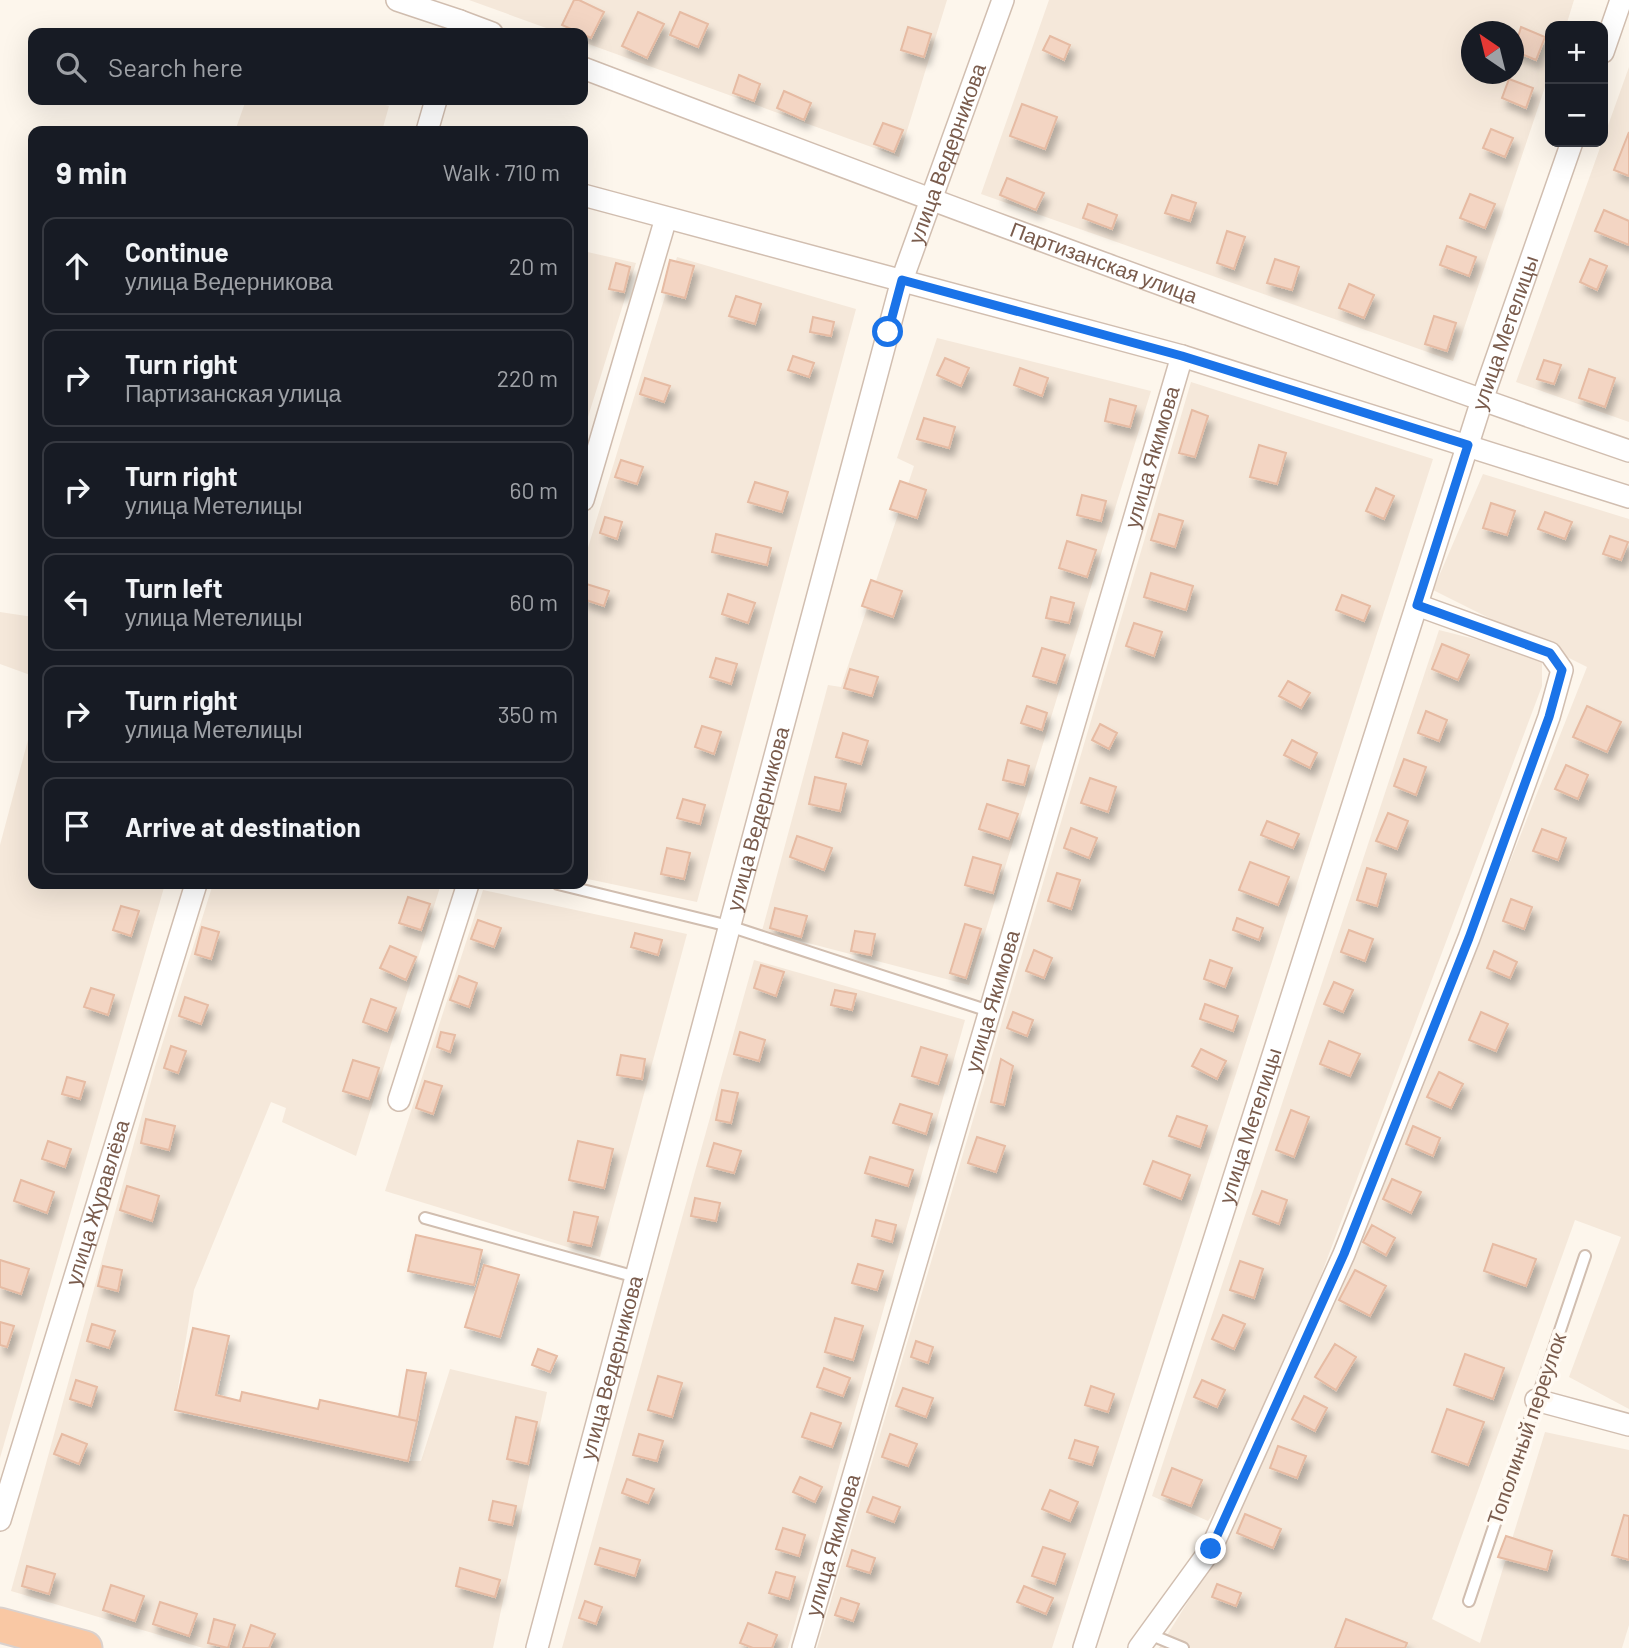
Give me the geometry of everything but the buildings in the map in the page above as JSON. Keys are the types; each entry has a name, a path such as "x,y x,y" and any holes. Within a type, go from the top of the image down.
{"highway":[{"path":"0,1625 85,1648"}],"street":[{"path":"397,0 459,27"},
{"name":"улица Ведерникова","path":"537,1648 902,280 1003,0"},
{"path":"1608,38 1621,0"},
{"name":"Партизанская улица","path":"588,70 931,201 1629,451"},
{"path":"428,126 435,105"},
{"name":"улица Метелицы","path":"1084,1648 1482,400 1570,147"},
{"path":"588,196 1182,356 1629,497"},
{"path":"588,483 666,218"},
{"name":"улица Якимова","path":"803,1648 1182,356"},
{"path":"1144,1641 1211,1549 1344,1254 1469,938 1549,717 1562,670 1550,653 1417,605"},
{"name":"улица Журавлёва","path":"0,1520 193,889"},
{"path":"399,1100 466,889"},
{"path":"1536,1399 1629,1425"}],"lane":[{"path":"578,889 729,926 989,1011"},
{"path":"425,1217 636,1277"},
{"name":"Тополиный переулок","path":"1469,1601 1585,1256"},
{"path":"1144,1641 1183,1648"}],"shaded area":[{"path":"469,0 947,0 899,157 588,44 588,28 546,28"},
{"path":"1049,0 1574,0 1568,21 1545,21 1545,87 1453,361 981,194"},
{"path":"1629,67 1629,422 1516,382 1600,147 1608,147 1608,126"},
{"path":"244,105 389,106 383,126 237,126"},
{"path":"588,252 636,263 588,417"},
{"path":"677,257 856,309 697,902 588,879 588,548"},
{"path":"937,338 1151,391 969,985 762,931 828,685 841,687 914,466 897,458"},
{"path":"1191,382 1433,459 1052,1648 817,1648"},
{"path":"1483,474 1629,519 1629,1409 1569,1377 1621,1237 1575,1220 1432,1619 1480,1643 1545,1432 1629,1450 1629,1625 1622,1648 1159,1648 1232,1531 1475,950 1587,667 1433,590"},
{"path":"0,612 28,616 28,674 0,664"},
{"path":"1439,630 1542,656 1542,686 1255,1451 1208,1521 1152,1496"},
{"path":"28,740 28,889 164,889 0,1458 0,845"},
{"path":"211,889 439,889 356,1156 282,1122 286,1108 271,1102 194,1290 174,1412 408,1461 421,1461 450,1369 547,1392 493,1648 203,1648 11,1591 155,1067"},
{"path":"483,890 687,934 600,1257 385,1191"},
{"path":"754,960 965,1020 788,1648 562,1648"}],"route":[{"path":"888,332 902,280 1182,356 1468,445 1417,605 1550,653 1562,670 1549,717 1469,938 1344,1254 1211,1549"}]}
